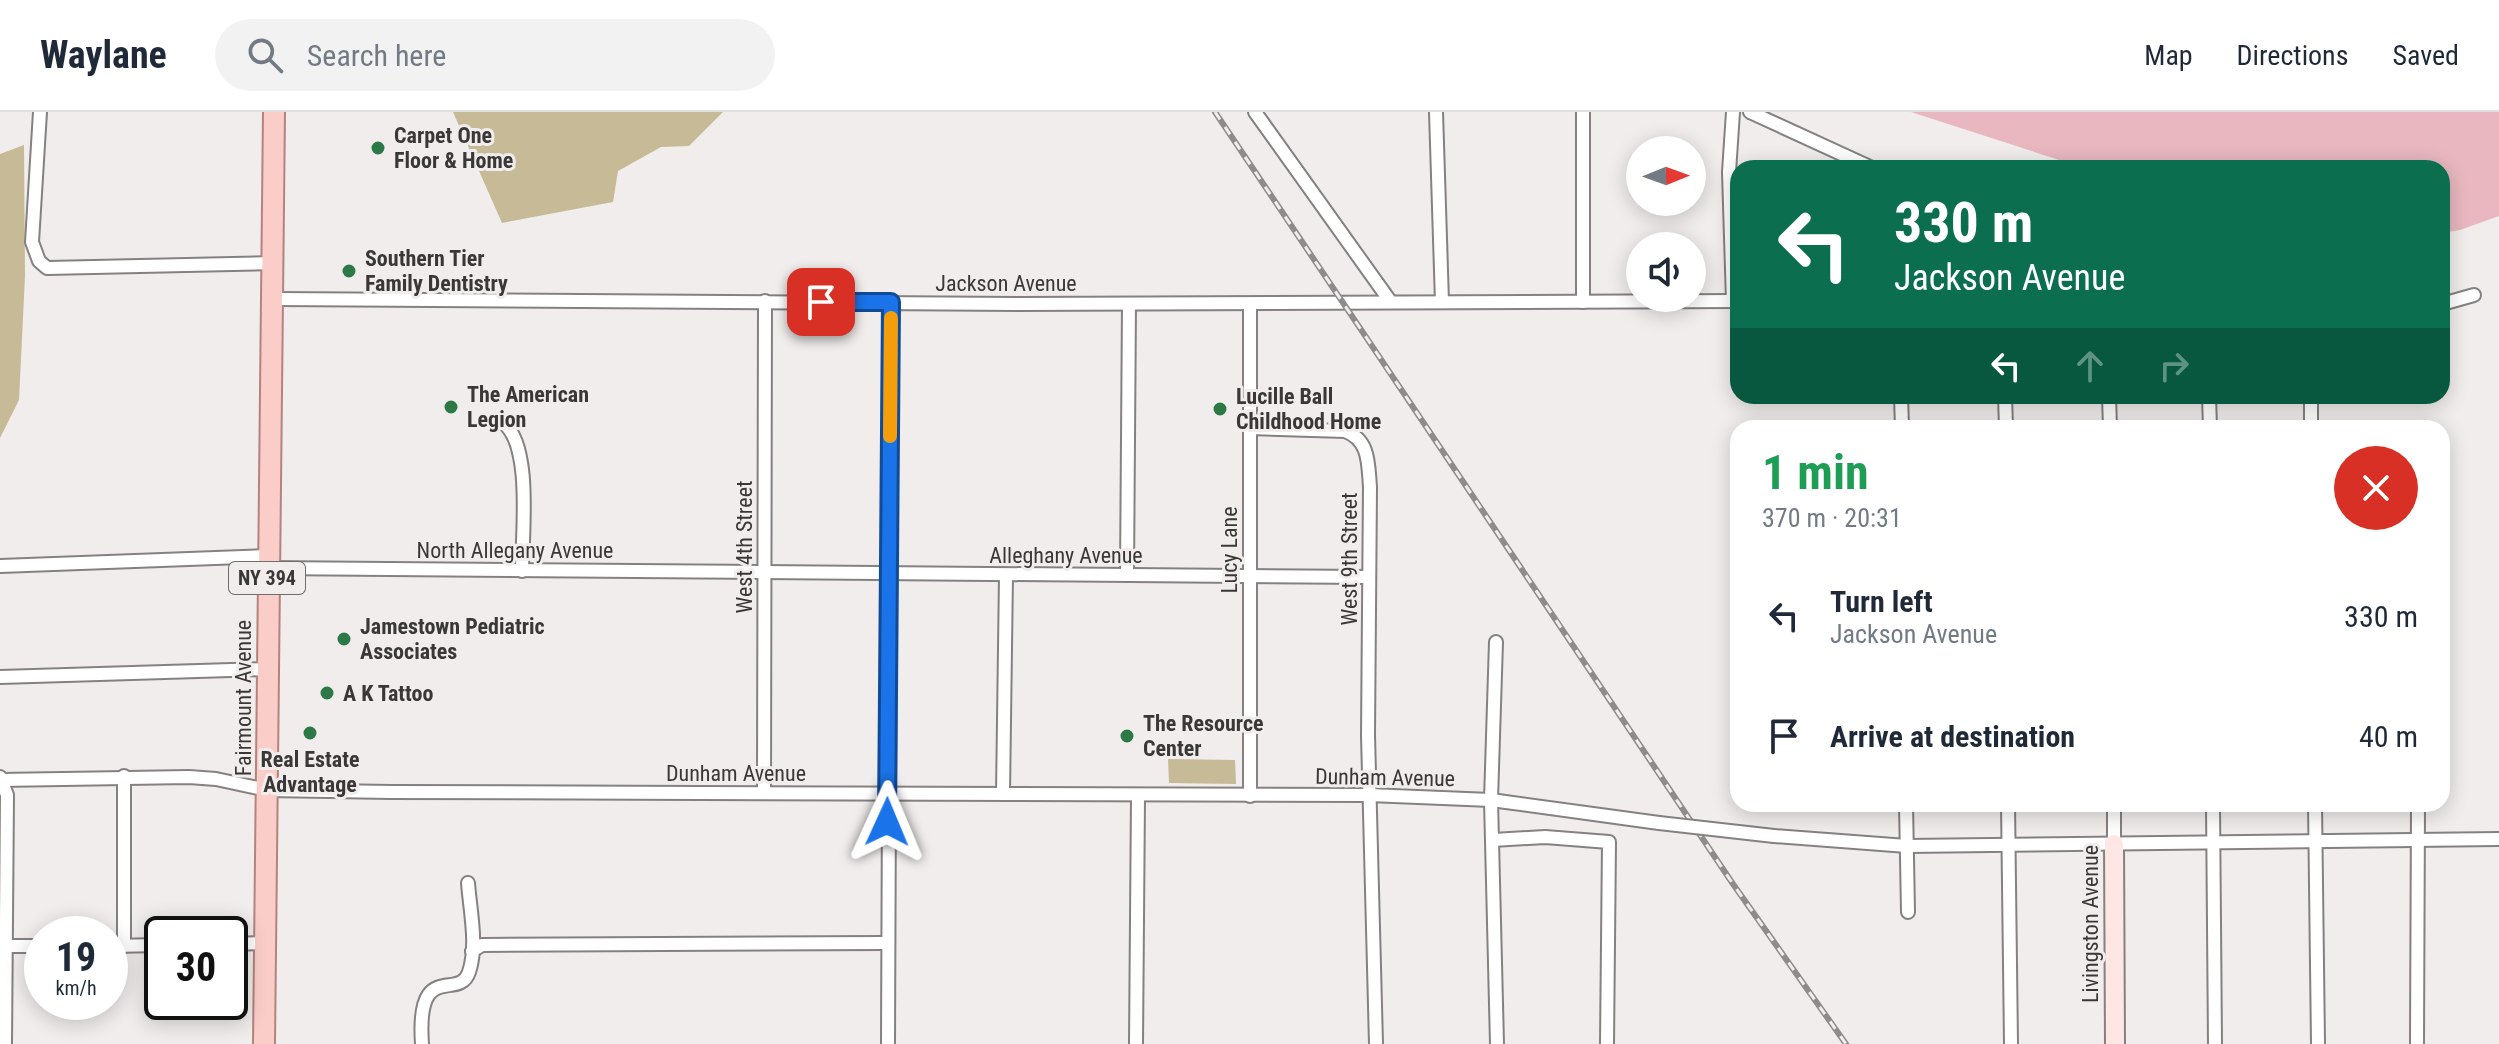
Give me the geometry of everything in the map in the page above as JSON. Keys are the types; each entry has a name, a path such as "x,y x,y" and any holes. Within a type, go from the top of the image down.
{"main road":[{"name":"Fairmount Avenue","path":"264,1044 274,112"}],"street":[{"path":"40,112 32,242 39,261 47,268 274,263"},
{"path":"1255,112 1390,301"},
{"path":"1436,112 1442,302"},
{"path":"1583,112 1583,302"},
{"path":"1730,194 1733,112"},
{"path":"1750,112 1855,160"},
{"path":"2450,302 2474,295"},
{"name":"Jackson Avenue","path":"274,299 1129,304 1730,301"},
{"name":"West 4th Street","path":"764,793 765,301"},
{"path":"888,1044 886,943 891,302"},
{"path":"1127,575 1129,304"},
{"name":"Lucy Lane","path":"1250,304 1250,796"},
{"path":"502,422 512,428 520,454 522,571"},
{"name":"West 9th Street","path":"1249,428 1345,431 1361,440 1367,452 1370,487 1369,795 1376,1044"},
{"name":"North Allegany Avenue","path":"0,566 267,562 522,571 763,573"},
{"name":"Alleghany Avenue","path":"763,573 1369,577"},
{"path":"1003,794 1006,575"},
{"path":"1496,642 1491,800 1497,1044"},
{"path":"0,677 267,669"},
{"path":"118,916 124,776"},
{"name":"Dunham Avenue","path":"0,779 124,776 216,779 267,790 1369,795 1491,800 1774,836 1907,846 2499,839"},
{"path":"0,779 7,795 3,946 5,1044"},
{"path":"1136,1044 1138,796"},
{"path":"1906,812 1908,912"},
{"path":"2008,812 2011,1044"},
{"name":"Livingston Avenue","path":"2114,812 2115,1044"},
{"path":"2213,812 2215,1044"},
{"path":"2315,812 2318,1044"},
{"path":"2417,1044 2418,812"},
{"path":"1493,840 1545,837 1609,842 1607,1044"},
{"path":"422,1044 423,1001 427,993 436,987 459,983 469,974 475,948 468,883"},
{"path":"248,944 266,943"},
{"path":"475,948 886,943"},
{"path":"3,946 24,946"}],"shaded area":[{"path":"453,112 723,112 689,146 661,147 618,171 613,202 502,223"},
{"path":"1911,112 2499,112 2499,216 2450,232 2450,160 2059,160"},
{"path":"24,145 25,276 19,400 0,438 0,154"},
{"path":"1168,759 1235,760 1236,784 1169,783"}],"railway":[{"path":"1215,112 1733,884 1846,1044"}],"slow traffic":[{"path":"890,436 891,318"}],"place":[{"name":"Carpet One Floor & Home","path":"378,148"},
{"name":"Southern Tier Family Dentistry","path":"349,271"},
{"name":"The American Legion","path":"451,407"},
{"name":"Lucille Ball Childhood Home","path":"1220,409"},
{"name":"Jamestown Pediatric Associates","path":"344,639"},
{"name":"A K Tattoo","path":"327,693"},
{"name":"Real Estate Advantage","path":"310,733"},
{"name":"The Resource Center","path":"1127,736"}],"route":[{"path":"821,302 891,302 887,822"}]}
